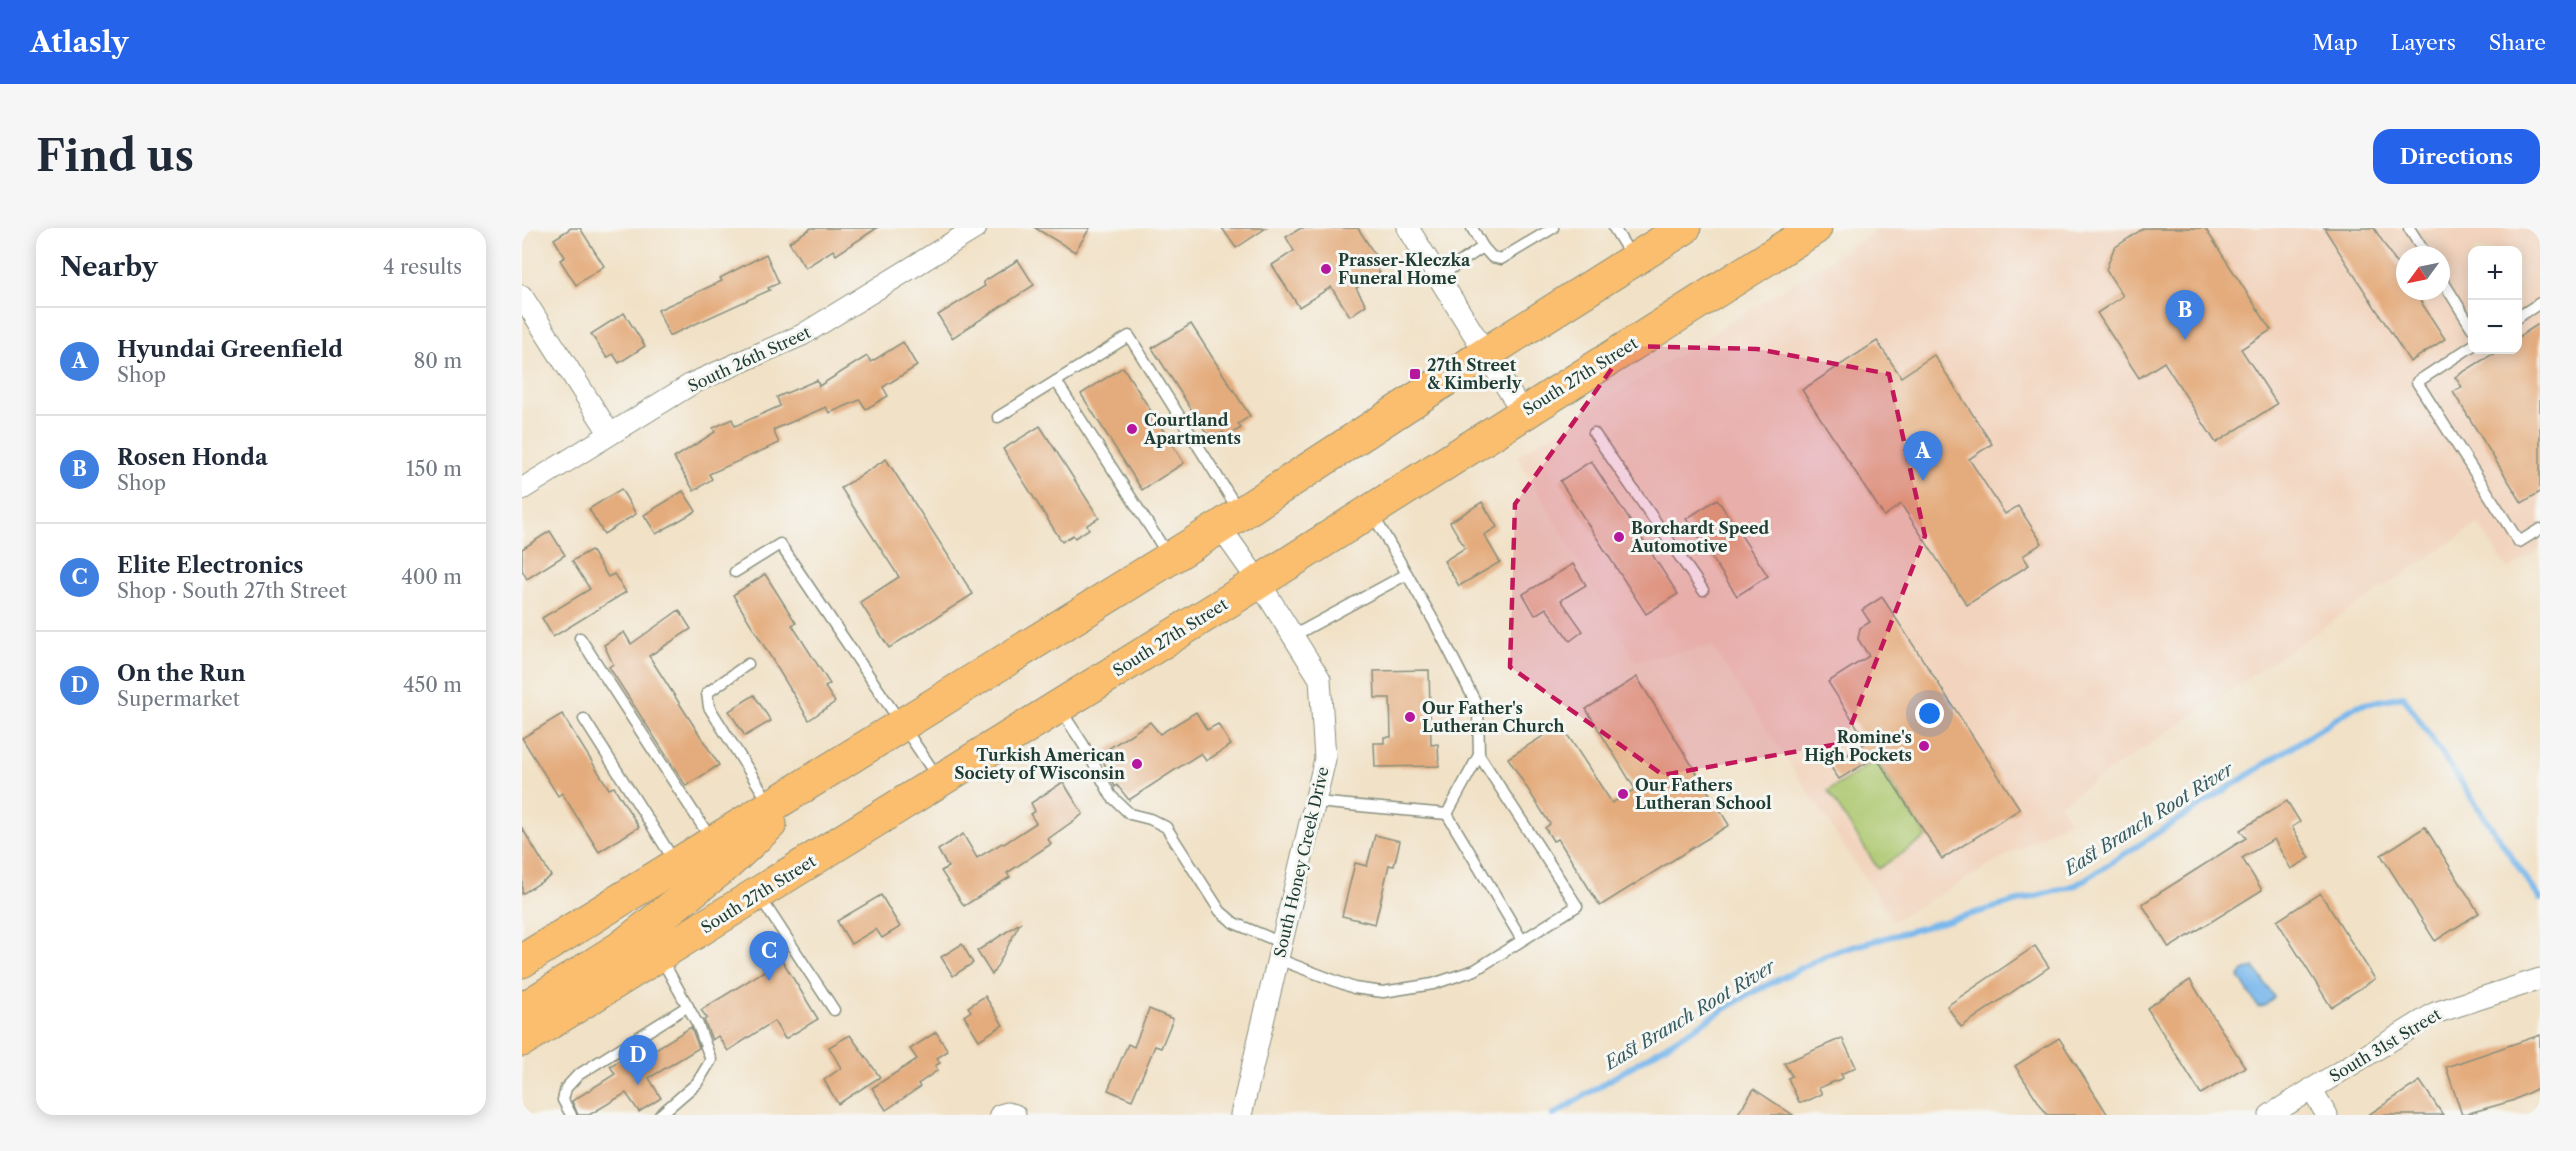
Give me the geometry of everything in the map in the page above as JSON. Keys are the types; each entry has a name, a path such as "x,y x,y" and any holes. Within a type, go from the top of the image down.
{"main road":[{"path":"522,1010 620,948 727,864 774,812 829,770 1231,520 1485,354 1684,228"},
{"name":"South 27th Street","path":"522,1040 1259,582 1522,412 1815,228"},
{"path":"522,961 713,842 774,812"}],"street":[{"name":"South 26th Street","path":"522,489 693,384 802,336 976,228"},
{"path":"1408,228 1522,412"},
{"path":"522,296 610,434"},
{"name":"South Honey Creek Drive","path":"1231,520 1259,582 1320,678 1325,759 1241,1115"},
{"name":"South 31st Street","path":"2270,1115 2435,1013 2540,979"},
{"path":"2311,1089 2327,1115"}],"lane":[{"path":"1472,228 1483,247 1492,256 1501,259 1553,228"},
{"path":"1614,228 1634,260"},
{"path":"2409,228 2420,246"},
{"path":"1438,277 1483,247"},
{"path":"2450,293 2468,322"},
{"path":"2522,314 2540,303"},
{"path":"998,417 1129,336 1231,520"},
{"path":"2468,349 2417,382 2519,542 2540,528"},
{"path":"1056,381 1170,558"},
{"path":"1594,433 1703,591"},
{"path":"1370,510 1478,707 1479,755 1447,814"},
{"path":"735,572 780,544 940,780"},
{"path":"1293,636 1407,574"},
{"path":"580,638 713,842"},
{"path":"748,664 707,693 709,707 774,812"},
{"path":"1058,707 1083,744 1111,796 1130,814 1150,819 1166,827 1220,911 1234,923 1280,951 1354,988 1383,992 1433,984 1475,970 1577,906 1479,755"},
{"path":"584,719 677,865"},
{"path":"1316,802 1447,814"},
{"path":"1447,814 1522,940"},
{"path":"758,894 834,1010"},
{"path":"659,955 698,1025 711,1060 697,1083 660,1115"},
{"path":"571,1115 563,1100 566,1088 578,1075 688,1006"}],"highlighted area":[{"path":"1628,346 1757,349 1889,374 1925,536 1844,743 1663,775 1510,667 1515,504"}],"shaded area":[{"path":"1881,228 2540,228 2540,549 2508,570 2478,524 2060,804 2069,820 1893,921 1712,646 1636,661 1517,456"}],"green space":[{"path":"1876,760 1927,837 1878,869 1828,791"}],"water":[{"path":"2254,967 2274,997 2265,1006 2258,1007 2239,977 2243,971"}],"building":[{"path":"571,228 580,228 604,266 576,285 560,260 565,257 554,239"},
{"path":"811,228 877,228 836,255 833,250 805,268 789,242"},
{"path":"1035,228 1090,228 1075,252"},
{"path":"1222,228 1266,228 1236,248"},
{"name":"Prasser-Kleczka Funeral Home","path":"1301,228 1358,228 1375,255 1370,258 1380,273 1356,288 1366,305 1350,316 1331,287 1299,307 1272,265 1294,251 1286,237"},
{"path":"2144,228 2205,228 2271,330 2241,349 2277,404 2216,443 2164,362 2139,378 2097,313 2123,296 2106,270 2114,248"},
{"path":"2324,228 2374,228 2396,263 2396,300 2420,300 2445,339 2410,362"},
{"path":"766,254 779,283 768,288 770,290 669,336 658,310 722,281 720,278"},
{"path":"1018,260 1034,285 952,338 938,315 985,286 983,282"},
{"path":"624,313 645,346 619,363 613,354 607,358 591,334"},
{"path":"2540,323 2540,492 2522,503 2453,392 2462,387 2455,377 2492,354 2522,354 2522,335"},
{"path":"1191,324 1250,416 1238,424 1241,428 1226,437 1223,432 1211,440 1152,348"},
{"path":"1877,341 1901,377 1934,355 1992,444 1969,459 2005,514 2018,506 2042,543 2023,556 2029,565 1967,605 1901,504 1884,516 1802,390"},
{"path":"903,342 917,366 883,387 888,396 866,409 860,400 829,413 826,407 773,430 779,443 709,474 712,479 694,491 674,458 715,432 713,428 732,419 735,426 780,406 777,397 817,380 819,386 867,356 871,362"},
{"name":"Courtland Apartments","path":"1123,367 1184,463 1142,490 1081,394"},
{"path":"1040,426 1099,518 1087,525 1089,529 1075,538 1073,535 1062,542 1003,449"},
{"path":"886,459 973,594 889,648 860,602 899,577 841,488"},
{"name":"Borchardt Speed Automotive","path":"1591,461 1678,594 1646,614 1560,481"},
{"path":"621,489 636,514 604,534 589,509"},
{"path":"683,491 696,511 656,534 644,515"},
{"path":"1717,499 1768,576 1737,596 1686,519"},
{"path":"1482,502 1497,527 1484,535 1500,562 1459,586 1444,561 1465,548 1450,522"},
{"path":"550,531 565,555 527,579 522,570 522,549"},
{"path":"591,550 608,577 614,574 626,592 553,637 542,618 590,589 572,561"},
{"path":"1573,564 1586,585 1561,600 1583,631 1570,641 1546,608 1535,615 1523,594"},
{"path":"765,574 796,623 792,625 830,684 825,687 835,702 809,720 733,595"},
{"name":"Romine's High Pockets","path":"1882,597 2020,809 1942,859 1876,757 1839,779 1830,766 1867,742 1828,682 1869,656 1858,639 1860,628 1870,622 1862,610"},
{"path":"679,610 691,629 649,656 719,765 686,786 609,667 613,664 604,645 624,632 631,644"},
{"name":"Our Father's Lutheran Church","path":"1429,670 1431,745 1438,744 1439,766 1375,767 1374,743 1384,743 1384,737 1391,737 1390,698 1375,698 1374,671"},
{"name":"Our Fathers Lutheran School","path":"1637,677 1729,825 1600,906 1558,839 1553,841 1545,828 1550,824 1508,758 1561,725 1612,803 1635,789 1586,709"},
{"path":"754,695 771,721 745,736 729,711"},
{"path":"1196,712 1207,730 1218,724 1231,745 1206,761 1201,753 1129,800 1117,785 1115,787 1100,754 1150,722 1160,734"},
{"path":"562,714 609,789 614,787 639,827 599,852 562,793 558,796 522,738"},
{"path":"1063,782 1083,814 1048,839 1051,844 1007,873 1010,877 964,906 941,871 948,867 938,850 963,834 977,858 1002,843 1004,844 1036,823 1030,814 1035,811 1031,803"},
{"path":"2287,801 2300,822 2292,827 2310,858 2291,869 2274,839 2242,858 2262,890 2169,948 2142,904 2246,838 2240,830"},
{"path":"2425,827 2479,913 2435,941 2381,855"},
{"path":"522,828 551,876 522,894"},
{"path":"1375,835 1400,841 1394,866 1389,865 1375,924 1342,916 1355,863 1367,866"},
{"path":"2320,893 2375,979 2331,1007 2277,921"},
{"path":"881,895 900,927 882,938 876,929 851,944 837,921"},
{"path":"1020,923 1001,959 992,975 977,951"},
{"path":"962,944 973,963 953,976 941,957"},
{"path":"2035,946 2049,967 1961,1027 1947,1006"},
{"path":"782,960 818,1019 785,1039 774,1021 728,1051 718,1036 712,1040 704,1020 707,1018 701,1010"},
{"path":"2190,980 2245,1067 2201,1094 2147,1008"},
{"path":"985,996 1003,1025 979,1040 964,1016 971,1011 968,1007"},
{"path":"1149,1009 1173,1019 1161,1048 1155,1046 1132,1100 1108,1090 1128,1044 1134,1047"},
{"path":"691,1027 699,1048 649,1078 661,1098 639,1112 626,1093 589,1115 578,1115 572,1101 615,1074 610,1066 633,1052 638,1060"},
{"path":"936,1032 948,1051 937,1058 940,1063 935,1066 938,1070 918,1084 920,1087 886,1110 872,1088 917,1059 910,1049"},
{"path":"850,1035 880,1077 838,1104 824,1080 841,1068 829,1047"},
{"path":"2540,1035 2540,1087 2512,1101 2462,1115 2446,1067"},
{"path":"1842,1038 1856,1067 1841,1074 1843,1078 1819,1088 1822,1094 1805,1102 1799,1102 1788,1078 1792,1076 1784,1063"},
{"path":"2059,1038 2108,1115 2047,1115 2015,1066"},
{"path":"2420,1081 2443,1115 2368,1115"},
{"path":"1754,1089 1793,1115 1737,1115"}],"waterway":[{"name":"East Branch Root River","path":"1553,1115 1746,996 1831,953 2076,885 2356,706 2403,696 2540,899"}],"place":[{"name":"Prasser-Kleczka Funeral Home","path":"1326,269"},
{"name":"Rosen Honda","path":"2185,340"},
{"name":"27th Street & Kimberly","path":"1415,374"},
{"name":"Courtland Apartments","path":"1132,429"},
{"name":"Hyundai Greenfield","path":"1923,481"},
{"name":"Borchardt Speed Automotive","path":"1619,537"},
{"name":"Our Father's Lutheran Church","path":"1410,717"},
{"name":"Romine's High Pockets","path":"1924,746"},
{"name":"Turkish American Society of Wisconsin","path":"1137,764"},
{"name":"Our Fathers Lutheran School","path":"1623,794"},
{"name":"Elite Electronics","path":"769,981"},
{"name":"On the Run","path":"638,1085"}]}
